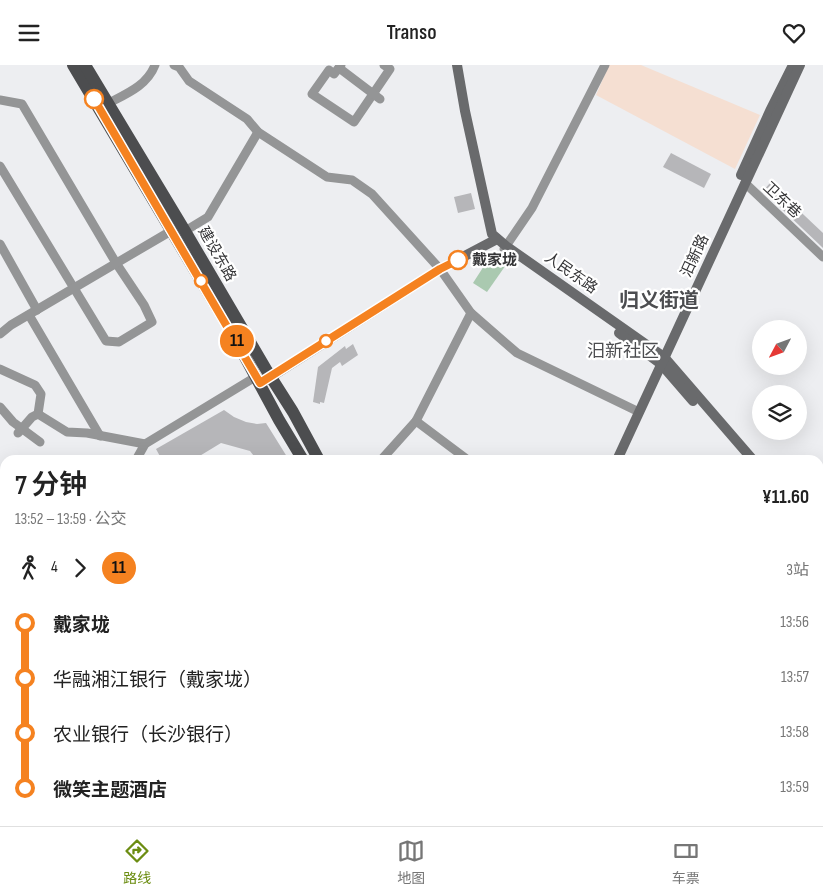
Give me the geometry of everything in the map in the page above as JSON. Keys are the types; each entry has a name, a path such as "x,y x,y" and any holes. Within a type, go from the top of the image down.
{"main road":[{"name":"建设东路","path":"73,65 114,131 202,282 264,377 293,412 317,455"},
{"name":"建设东路","path":"85,65 186,231 264,377 279,420 300,455"}],"street":[{"path":"108,104 138,88 151,73 155,65"},
{"path":"174,65 179,67 189,81 247,119 258,132 327,177 352,181 372,194 439,268 471,313 517,353 636,411 612,455"},
{"path":"377,96 340,66 334,74 329,70 312,94 354,122 377,96 390,69 384,65"},
{"path":"451,65 459,113 492,238"},
{"path":"457,65 492,238"},
{"path":"505,248 532,208 605,65"},
{"path":"660,358 770,111 793,65"},
{"name":"汨新路","path":"619,455 660,358 800,65"},
{"path":"0,100 22,104 116,263 144,305 152,322 119,343 106,341 0,166"},
{"path":"186,231 208,217 258,132"},
{"name":"卫东巷","path":"745,183 823,257"},
{"path":"0,335 11,325 171,231"},
{"path":"139,455 145,444 264,377 439,268 492,238"},
{"name":"人民东路","path":"492,238 660,358 748,455"},
{"path":"0,244 37,310"},
{"path":"385,455 416,421 471,313"},
{"path":"29,315 100,436"},
{"name":"人民东路","path":"660,358 740,455"},
{"path":"0,369 35,385 41,394 38,414"},
{"path":"0,407 21,432 40,442"},
{"path":"38,414 67,432 145,444"},
{"path":"21,432 32,417 38,414"},
{"path":"416,421 461,455"}],"shaded area":[{"path":"609,65 641,65 760,115 735,169 596,95"}],"green space":[{"path":"493,252 508,262 487,292 473,283"}],"building":[{"path":"671,153 711,174 704,188 663,167"},
{"path":"770,183 823,233 823,248 763,191"},
{"path":"471,193 475,209 458,213 454,197"},
{"path":"353,344 358,355 342,366 340,362 332,368 324,403 313,402 318,367 345,346 346,349"},
{"path":"224,410 246,422 266,423 286,455 253,455 250,451 221,443 201,455 159,455 156,449"}],"bus line":[{"name":"11","path":"94,99 260,383 440,269 458,260"}],"place":[{"name":"戴家垅","path":"458,260"}],"district":[{"name":"归义街道","path":"659,301"},
{"name":"汨新社区","path":"623,351"}]}
